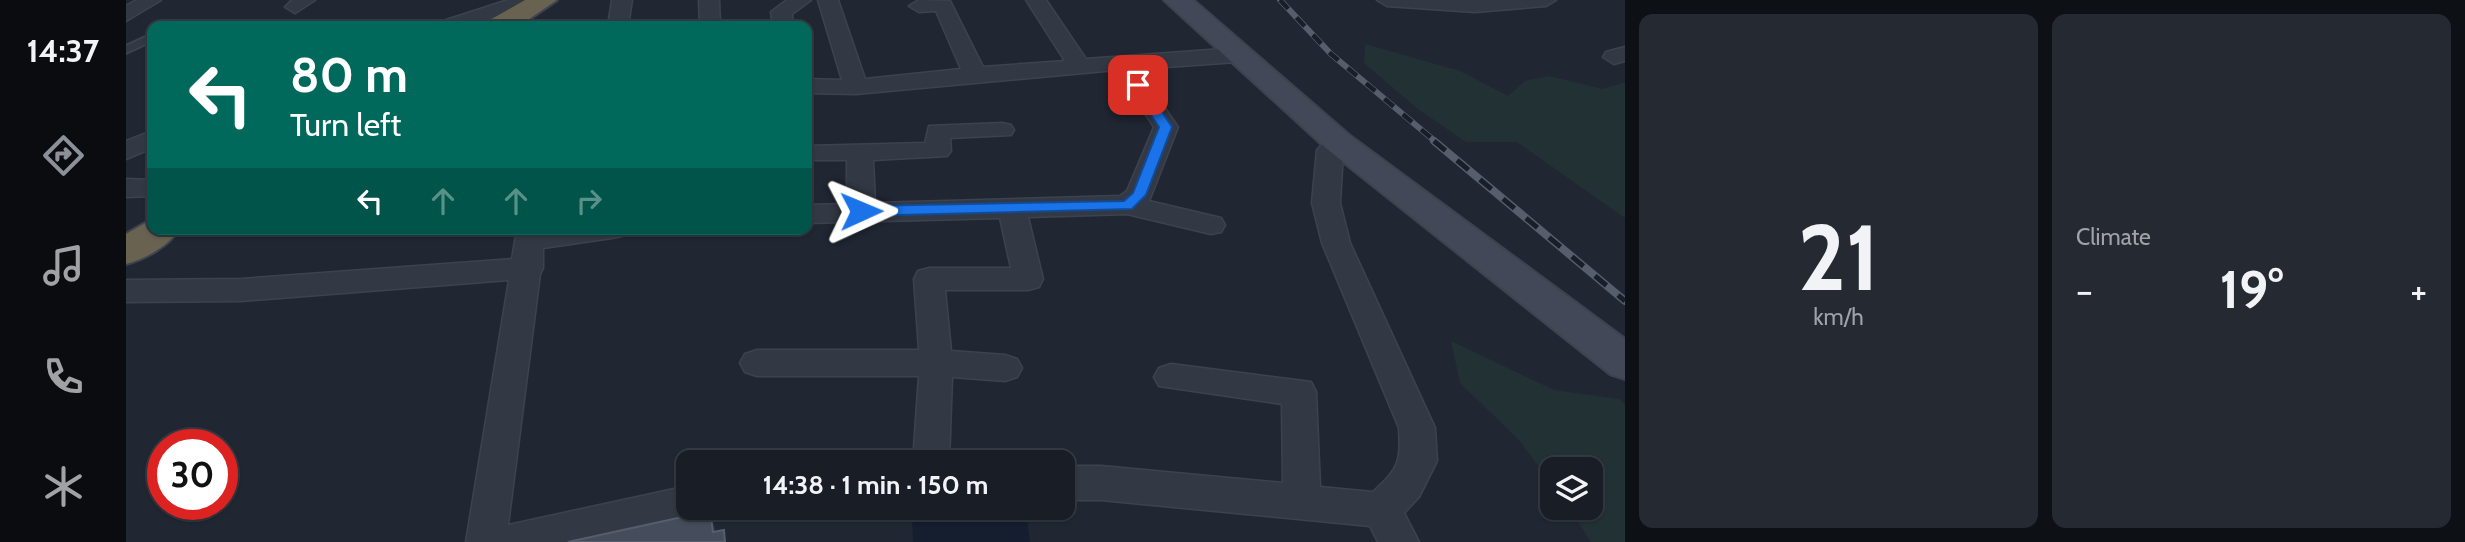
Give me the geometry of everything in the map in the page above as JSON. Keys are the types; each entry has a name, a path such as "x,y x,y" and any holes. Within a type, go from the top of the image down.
{"highway":[{"path":"508,21 544,0"},
{"path":"126,251 151,235"}],"street":[{"path":"126,15 150,0"},
{"path":"463,21 529,0"},
{"path":"619,21 622,0"},
{"path":"709,0 710,21"},
{"path":"782,21 781,12 801,0"},
{"path":"828,0 856,87"},
{"path":"1036,0 1080,67"},
{"path":"1177,0 1338,142 1625,362"},
{"path":"1387,0 1475,6 1546,0"},
{"path":"919,6 943,5 975,74"},
{"path":"812,86 856,87 975,74 1237,55"},
{"path":"1123,64 1166,127 1139,195 1127,205"},
{"path":"812,153 938,151 938,131 1002,130"},
{"path":"126,151 147,141"},
{"path":"1075,483 1101,483 1302,503 1390,526 1419,461 1417,428 1336,243 1326,203 1330,150 1338,142"},
{"path":"860,152 861,211"},
{"path":"126,188 147,188"},
{"path":"812,214 1127,205 1211,225"},
{"path":"931,450 936,363 929,279 1028,279 1012,209"},
{"path":"126,291 241,290 530,246 583,235"},
{"path":"486,542 530,246"},
{"path":"757,363 936,363 1005,368"},
{"path":"1171,377 1299,393 1302,503"},
{"path":"511,542 676,506"}],"lane":[{"path":"126,50 147,40"}],"shaded area":[{"path":"1365,44 1460,71 1508,96 1525,81 1549,76 1603,89 1625,82 1625,218 1517,142 1466,142 1418,109 1364,63"},
{"path":"1451,341 1554,390 1619,399 1625,404 1625,542 1591,542 1577,520 1603,520 1603,457 1540,457 1540,468 1519,440 1460,383"}],"water":[{"path":"912,520 1027,520 1030,542 913,542"}],"building":[{"path":"676,518 711,520 713,532 724,530 725,542 568,542"}],"railway":[{"path":"1280,0 1331,54 1436,142"},
{"path":"1434,141 1625,301"}],"route":[{"path":"861,211 1116,208 1127,205 1139,195 1166,127 1138,85"}]}
